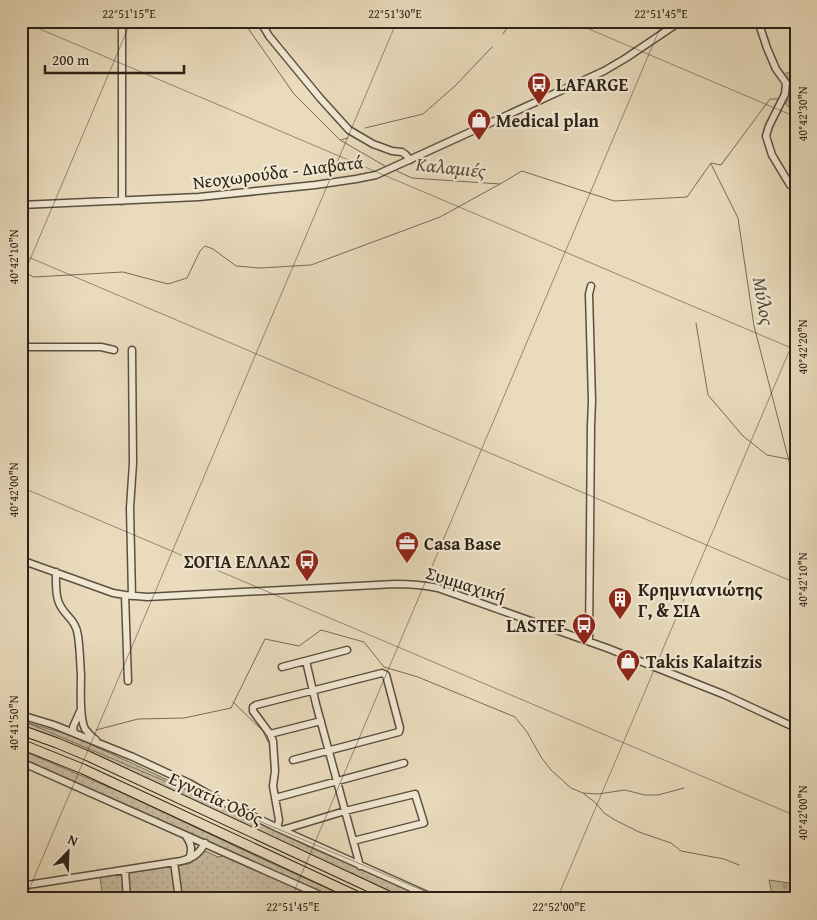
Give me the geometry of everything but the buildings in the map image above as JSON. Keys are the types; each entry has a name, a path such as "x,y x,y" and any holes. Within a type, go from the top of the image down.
{"highway":[{"name":"Εγνατία Οδός","path":"21,730 88,756 395,899"},
{"name":"Εγνατία Οδός","path":"21,744 83,769 363,899"}],"street":[{"path":"122,21 122,201"},
{"path":"260,21 269,36 339,121 356,136 392,151 402,152 410,160"},
{"name":"Νεοχωρούδα - Διαβατά","path":"21,205 199,198 347,181 376,175 604,71 681,21"},
{"path":"758,21 776,69 786,83 782,100 766,136 772,155 790,185"},
{"path":"589,641 592,401 589,294 591,286"},
{"path":"21,347 101,347 114,350"},
{"path":"132,350 133,463 130,508 132,596"},
{"name":"Συμμαχική","path":"21,560 90,585 132,596 147,597 377,585 418,585 438,588 589,641 725,695 796,728"},
{"path":"56,572 59,604 73,621 77,631 82,720 86,730 101,744"},
{"path":"124,595 128,681"},
{"path":"282,667 347,650"},
{"path":"306,661 360,866"},
{"path":"279,829 279,817 273,786 275,776 273,741 270,734 253,712 253,707 382,673 386,676 398,719 399,732 293,760"},
{"path":"74,733 73,727 81,709"},
{"path":"21,715 74,733 152,765 214,798 279,829 436,899"},
{"path":"74,733 79,728 82,720"},
{"path":"270,734 321,721"},
{"path":"21,762 328,899"},
{"path":"275,798 404,763"},
{"path":"279,829 415,794 424,823 352,841"},
{"path":"184,834 192,849 190,858"},
{"path":"21,886 174,862 196,855 205,843"},
{"path":"174,862 179,899"},
{"path":"125,870 127,899"}],"green space":[{"path":"796,69 796,115 786,104 782,75"},
{"path":"21,721 70,735 307,846 429,899 406,899 66,742 21,727"},
{"path":"21,750 125,794 351,899 335,899 21,759"},
{"path":"205,851 218,857 223,856 320,899 103,899 100,877 189,864"},
{"path":"769,880 796,884 796,899 773,899"}],"waterway":[{"name":"Καλαμιές","path":"243,21 294,94 340,140 385,166"},
{"path":"503,34 512,21"},
{"path":"365,128 423,114 455,86 492,47"},
{"path":"21,271 34,277 123,272 168,284 187,278 200,251 205,246 213,249 236,266 260,268 311,265 440,217 522,171 614,201 687,197 711,163 721,165 770,99 779,99"},
{"path":"785,100 796,101"},
{"name":"Καλαμιές","path":"341,140 348,138"},
{"name":"Μύλος","path":"711,164 738,218 754,326 790,465 796,475"},
{"name":"Καλαμιές","path":"397,171 412,178 500,184"},
{"path":"696,323 708,395 743,436 767,455 788,459"},
{"path":"96,730 138,719 184,718 231,708 265,639 299,646 321,630 364,642 384,667 418,677 515,717 551,770 571,788 583,793 598,794 625,790 645,795 658,795 684,788"},
{"path":"233,702 263,731 268,742"},
{"path":"584,794 596,803 604,813 639,832 671,843 681,851 724,859 739,865"}],"place":[{"name":"LAFARGE","path":"539,105"},
{"name":"Medical plan","path":"479,141"},
{"name":"Casa Base","path":"407,564"},
{"name":"ΣΟΓΙΑ ΕΛΛΑΣ","path":"307,582"},
{"name":"Κρημνιανιώτης Γ, & ΣΙΑ","path":"620,620"},
{"name":"LASTEF","path":"584,646"},
{"name":"Takis Kalaitzis","path":"628,682"}]}
